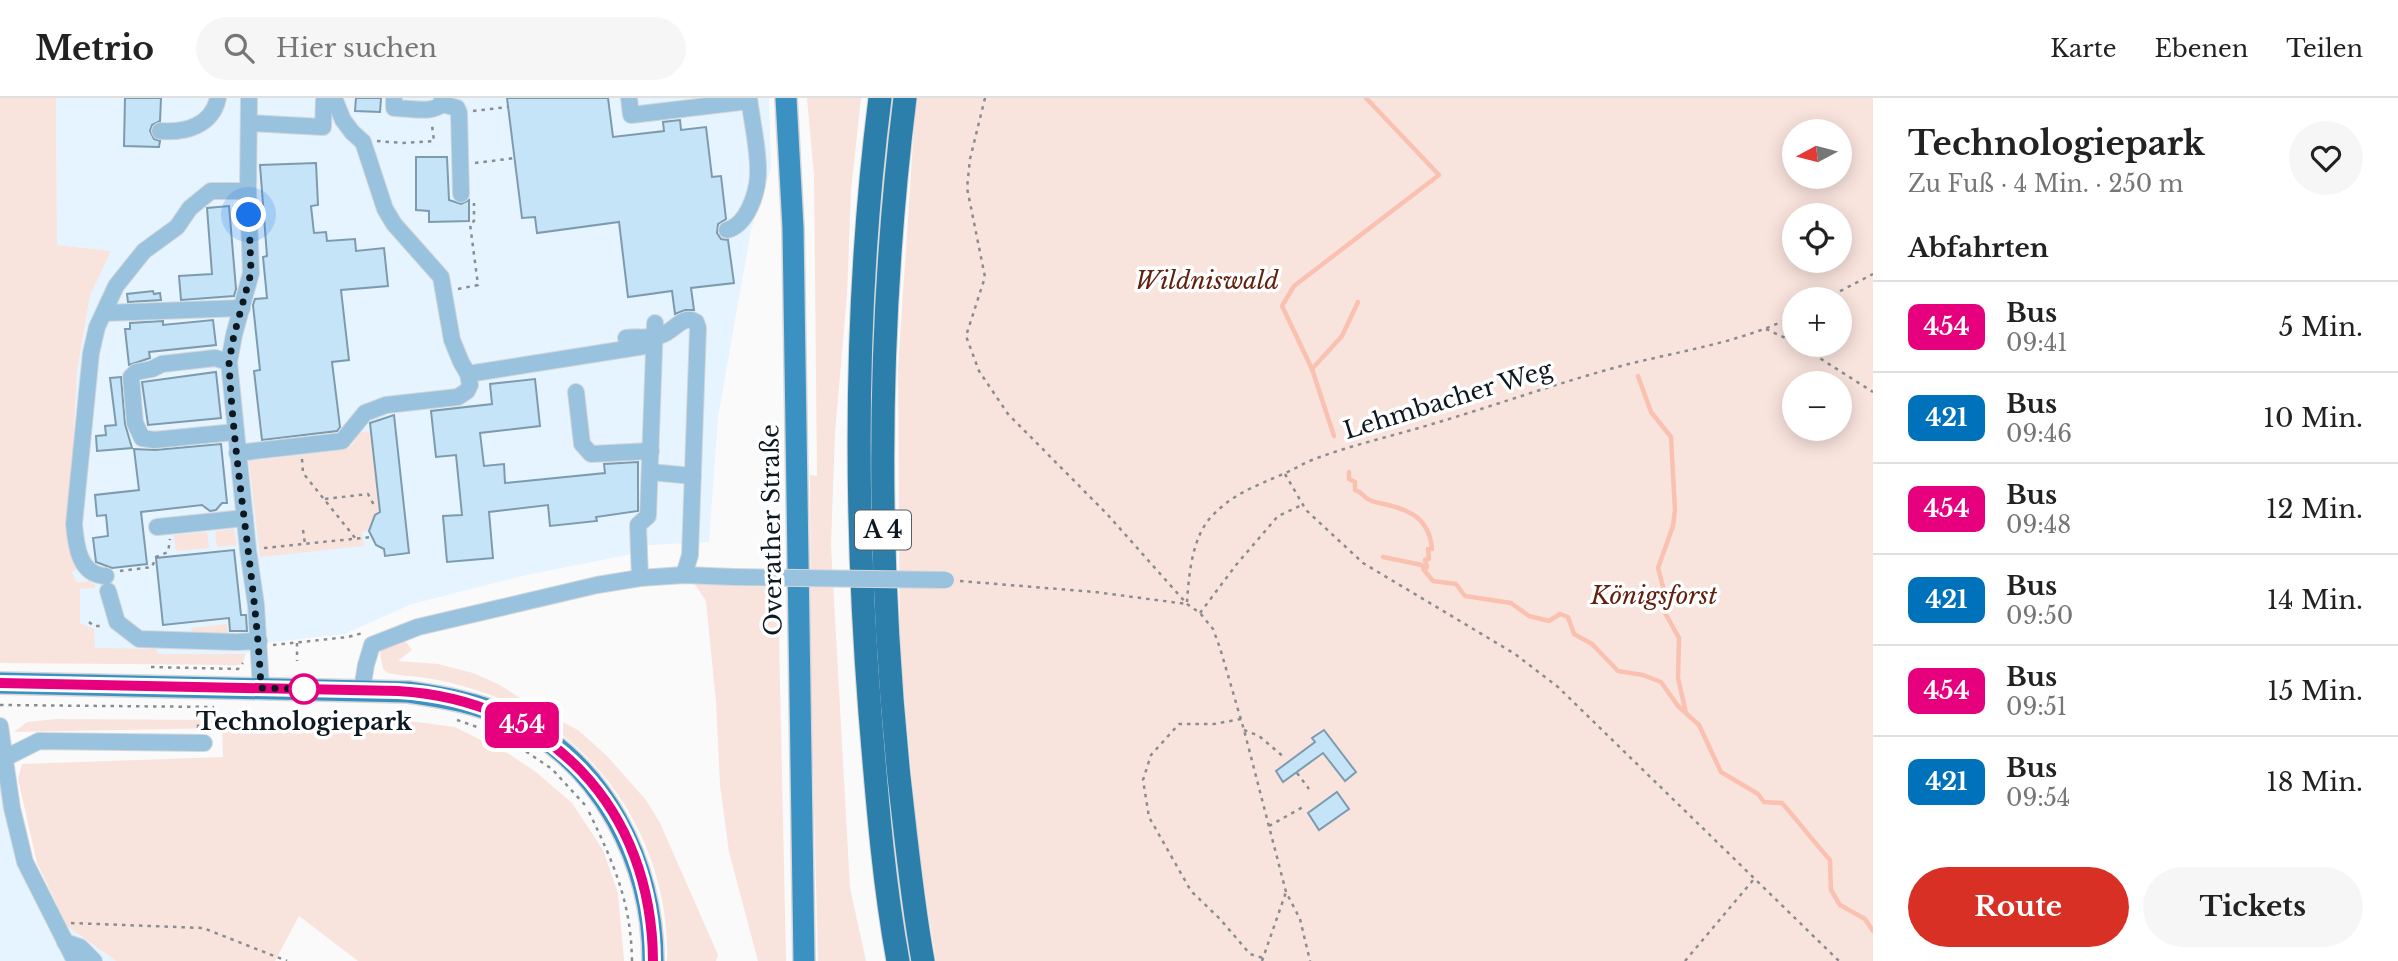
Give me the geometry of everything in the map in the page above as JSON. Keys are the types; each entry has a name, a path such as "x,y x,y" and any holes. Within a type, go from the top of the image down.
{"highway":[{"name":"A 4","path":"880,98 866,250 858,438 863,624 878,820 898,961"},
{"name":"A 4","path":"905,98 893,201 883,366 885,593 897,752 923,961"},
{"path":"878,820 879,912 886,961"}],"main road":[{"name":"Overather Straße","path":"786,98 793,228 804,961"},
{"path":"0,683 362,689 440,696 491,710 514,720 552,743 606,801 631,846 647,903 653,961"}],"street":[{"path":"160,131 182,131 204,122 216,107 218,98"},
{"path":"249,98 251,273 229,362 248,550 253,573 261,688"},
{"path":"249,123 323,127 324,98"},
{"path":"237,453 342,441 365,413 386,405 458,397 467,391 470,385 468,374 452,340 441,277 394,224 385,209 363,142 343,120 334,98"},
{"path":"394,98 394,108 438,108 442,101 457,108 461,194"},
{"path":"629,98 631,115 749,99 758,175 750,207 739,224 727,230"},
{"path":"248,191 211,191 190,208 177,227 144,251 116,286 91,353 74,524 76,540 86,568 107,584 117,622 139,639 259,643"},
{"path":"104,313 242,308"},
{"path":"626,338 663,335 685,320 696,322 690,555 684,575"},
{"path":"468,374 631,347 654,335"},
{"path":"640,578 638,526 648,516 654,335"},
{"path":"229,362 215,358 162,363 152,369 136,372 131,377 135,423 142,438 154,440 235,432"},
{"path":"163,374 215,368 229,362"},
{"path":"576,392 582,444 591,454 650,451"},
{"path":"650,472 693,476"},
{"path":"163,527 245,518"},
{"path":"362,689 372,645 388,637 418,627 597,585 684,575 946,580"},
{"path":"75,961 25,862 12,808 1,741 200,743"},
{"path":"65,942 80,947 94,961"}],"path":[{"path":"985,98 970,159 967,188 985,277 966,336 979,371 1008,414 1107,514 1186,604 1200,612 1213,629 1241,719 1286,892 1300,919 1310,961"},
{"path":"459,113 509,107"},
{"path":"374,141 434,141 433,129"},
{"path":"461,164 514,158"},
{"path":"444,291 478,285 470,224 474,221 474,199 461,194"},
{"path":"1848,287 1873,274"},
{"name":"Lehmbacher Weg","path":"1186,604 1196,544 1209,519 1239,493 1310,461 1349,448 1585,377 1766,329 1782,322"},
{"path":"1766,329 1782,336"},
{"path":"1818,357 1873,391"},
{"path":"303,464 303,473 356,538"},
{"path":"1285,474 1306,510 1363,564 1515,654 1558,687 1839,961"},
{"path":"325,499 368,494 375,507"},
{"path":"1200,612 1278,516 1303,504"},
{"path":"107,584 111,572 152,567 156,557 168,552 171,542 163,527"},
{"path":"303,530 305,544"},
{"path":"248,550 372,537"},
{"path":"946,580 1059,588 1186,604"},
{"path":"146,667 238,668 248,658 248,648 259,643 297,643 348,637 372,630"},
{"path":"297,643 297,661"},
{"path":"0,705 224,706"},
{"path":"198,707 200,743"},
{"path":"452,718 503,736 552,769 588,808 610,855 627,906 632,961"},
{"path":"1241,719 1214,724 1179,724 1151,755 1143,780 1149,817 1191,891 1250,954 1263,959 1286,892"},
{"path":"1244,730 1259,736 1285,758"},
{"path":"1297,773 1309,789"},
{"path":"1269,826 1303,807"},
{"path":"1685,961 1754,879"},
{"path":"54,922 203,928 286,961"}],"shaded area":[{"path":"56,98 769,98 771,169 751,230 718,417 709,542 631,546 632,554 522,576 412,604 344,634 265,643 247,653 243,662 235,666 94,654 94,629 80,623 80,589 95,588 77,583 72,572 69,533 77,371 90,296 111,251 57,245"},
{"path":"0,767 17,861 51,934 67,926 116,961 0,961"}],"green space":[{"path":"0,98 56,98 57,245 111,251 90,296 77,371 69,533 77,569 72,572 77,583 89,581 95,585 95,588 80,589 80,623 94,629 95,648 156,649 158,654 245,654 240,665 0,663"},
{"path":"807,98 861,98 851,190 847,294 835,433 831,545 850,888 866,961 818,961 811,679 810,475 817,476 814,175"},
{"name":"Königsforst","path":"916,98 1873,98 1873,961 936,961 918,846 900,646 898,369"},
{"path":"371,431 380,512 372,519 369,531 362,532 364,546 260,557 249,461 344,450 354,444 356,433"},
{"path":"234,529 237,545 217,547 215,531"},
{"path":"207,532 209,548 176,551 174,535"},
{"path":"694,583 778,588 786,961 758,961 729,852 720,785 716,702 706,601"},
{"path":"227,624 228,634 192,633 191,628"},
{"path":"402,637 412,650 398,661 438,664 473,673 498,684 539,710 578,730 607,756 646,800 660,823 718,955 716,961 667,961 665,918 656,876 641,836 621,799 594,765 563,736 528,712 488,694 442,681 388,673 383,669 380,653 384,646"},
{"path":"57,719 409,721 455,727 509,754 536,772 572,803 603,850 618,893 624,961 358,961 299,916 275,961 116,961 67,926 37,863 18,779 22,764 223,757 222,728 14,732 27,722"}],"building":[{"path":"125,98 161,98 160,121 152,125 150,131 154,139 160,141 159,147 124,146"},
{"path":"356,98 381,98 380,112 355,111"},
{"path":"507,98 608,98 613,137 664,131 663,122 680,120 681,130 706,127 712,177 721,176 726,219 718,224 717,233 721,239 728,240 734,283 691,288 694,310 675,314 672,291 628,297 619,222 537,233 535,217 522,218"},
{"path":"416,157 447,157 449,200 461,204 469,200 469,221 429,222 429,211 416,210"},
{"path":"316,163 318,205 311,206 314,233 326,232 327,241 355,239 356,251 384,248 388,286 341,290 349,360 332,362 340,427 337,431 262,440 254,371 260,370 253,305 255,299 267,298 263,257 267,256 260,165"},
{"path":"229,206 236,289 234,296 181,300 179,276 212,274 207,208"},
{"path":"153,291 154,294 160,293 161,300 128,302 127,294"},
{"path":"213,320 216,345 149,352 150,358 129,365 125,329 130,329 130,323 163,321 163,325"},
{"path":"216,372 221,418 148,425 142,382"},
{"path":"121,377 125,424 132,448 97,451 96,436 106,435 105,426 116,425 110,378"},
{"path":"535,379 540,426 480,433 484,466 504,464 505,483 605,473 604,464 638,462 638,511 596,517 597,521 550,526 548,505 489,512 493,558 447,562 443,516 462,515 456,455 436,457 431,411 492,404 490,384"},
{"path":"394,415 409,553 385,556 384,549 376,545 369,531 375,515 380,512 370,423"},
{"path":"221,444 227,503 222,503 216,510 210,511 202,505 141,512 147,564 112,568 96,562 93,538 108,536 106,515 97,516 95,495 139,490 134,449 155,450"},
{"path":"234,550 241,615 246,615 247,631 230,631 229,618 163,625 156,558"},
{"path":"1324,730 1356,772 1345,781 1323,753 1283,782 1276,771 1315,742 1312,738"},
{"path":"1337,792 1349,809 1319,830 1308,813"}],"waterway":[{"path":"1334,436 1312,369 1282,306 1294,286 1439,175 1366,98"},
{"path":"1312,369 1342,336 1358,302"},
{"path":"1638,376 1651,412 1671,437 1675,510 1673,526 1658,568 1665,594 1664,611 1679,638 1678,678 1686,713"},
{"path":"1349,472 1349,479 1355,482 1355,490 1366,498 1402,509 1422,523 1427,530 1432,549 1428,549 1429,559 1425,560 1427,567 1424,570 1433,581 1456,584 1465,596 1511,603 1529,616 1549,621 1560,614 1568,617 1574,634 1592,644 1618,671 1643,675 1661,682 1678,706 1699,725 1721,772 1758,794 1764,802 1782,803 1788,810 1830,860 1831,890 1840,905 1865,919 1873,931"},
{"path":"1383,557 1422,565 1424,570"}],"bus line":[{"name":"454","path":"0,683 362,689 440,696 491,710 514,720 552,743 575,764 606,801 631,846 641,875 651,928 653,961"}],"place":[{"name":"Technologiepark","path":"304,689"}],"route":[{"path":"249,215 251,273 229,362 248,550 253,573 261,688 307,689 304,689"}],"park label":[{"name":"Wildniswald","path":"1207,281"}]}
